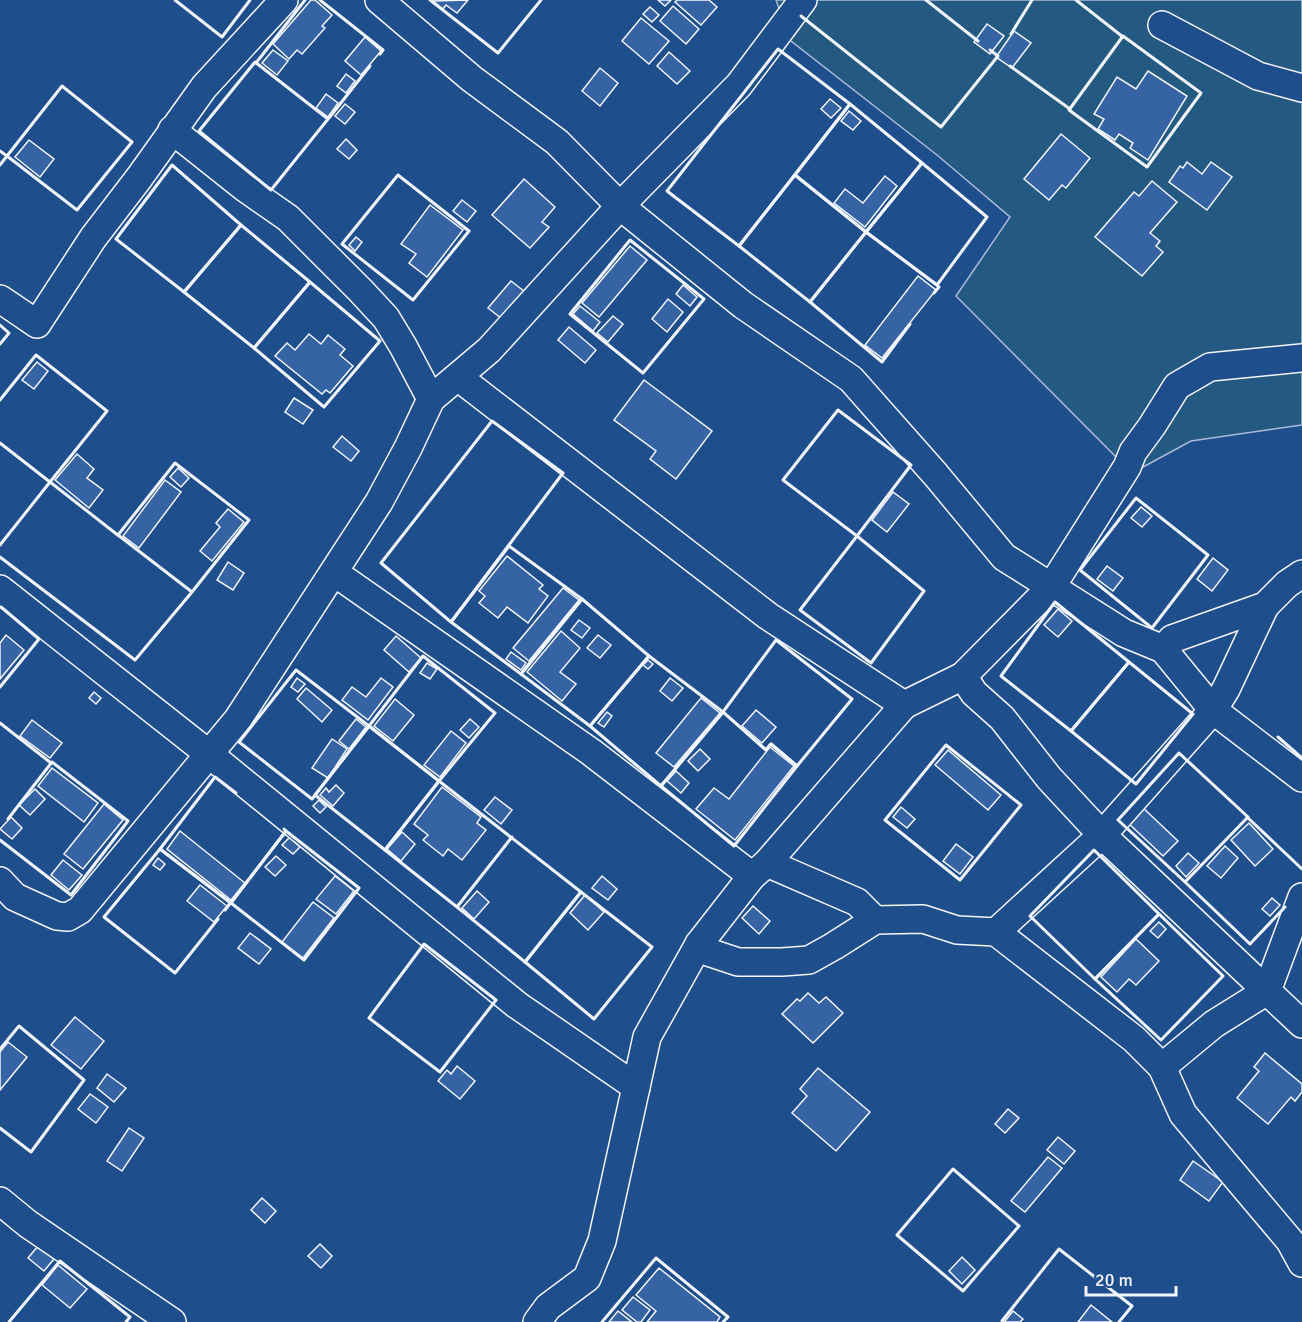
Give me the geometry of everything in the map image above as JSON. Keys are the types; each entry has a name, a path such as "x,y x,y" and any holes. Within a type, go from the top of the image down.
{"street":[{"path":"0,299 37,324 93,238 140,178 204,87 284,0"},
{"path":"379,0 472,79 557,142 620,206 743,305 851,379 936,475 1004,557 1124,633 1163,649 1213,710 1302,778"},
{"path":"0,881 15,897 57,916 68,917 80,910 238,719 380,502 430,399 489,350 620,206 739,85 803,0"},
{"path":"1162,25 1258,76 1302,88"},
{"path":"172,130 245,188 288,218 362,291 386,318 404,346 430,399"},
{"path":"537,1322 548,1307 587,1278 602,1242 647,1036 699,944 759,869 904,705 963,676 1052,586 1127,467 1133,452 1177,386 1210,367 1302,358"},
{"path":"458,377 768,616 904,705"},
{"path":"335,573 759,869 857,902 875,920"},
{"path":"996,932 1102,835 1213,710 1226,689 1265,606 1287,584 1302,574"},
{"path":"0,589 209,754 517,1005 636,1087"},
{"path":"1163,649 1172,639 1265,606"},
{"path":"963,676 974,693 1002,718 1049,778 1102,835 1302,1024"},
{"path":"1162,1067 1214,1024 1267,991 1302,897"},
{"path":"699,944 708,952 738,962 809,960 875,920 923,919 957,930 996,932 1134,1039 1162,1067 1183,1114 1298,1244"},
{"path":"0,1201 28,1224 172,1322"}],"shaded area":[{"path":"776,0 1302,0 1302,425 1191,441 1132,473 956,296 1010,217 937,155 791,41"}],"building":[{"path":"311,0 315,0 332,15 322,26 325,28 302,54 297,50 289,59 273,44"},
{"path":"468,0 457,13 446,5 443,9 433,1"},
{"path":"658,0 671,0 665,6"},
{"path":"677,0 709,0 717,7 701,25 675,2"},
{"path":"673,6 699,29 686,44 660,21"},
{"path":"650,7 659,15 652,22 643,14"},
{"path":"641,18 669,41 649,64 622,41"},
{"path":"987,24 1004,36 990,54 974,42"},
{"path":"1014,31 1031,43 1012,68 996,57"},
{"path":"365,37 381,51 361,75 345,61"},
{"path":"273,50 288,61 277,75 262,63"},
{"path":"669,52 690,71 677,84 657,66"},
{"path":"600,68 618,83 600,106 582,91"},
{"path":"1148,71 1187,96 1148,160 1130,148 1133,143 1119,134 1115,140 1098,129 1104,119 1094,114 1117,77 1136,89"},
{"path":"346,74 355,81 346,93 337,86"},
{"path":"326,94 338,103 328,117 316,108"},
{"path":"830,99 841,108 831,118 821,109"},
{"path":"345,104 355,112 345,124 335,116"},
{"path":"849,111 861,121 853,130 841,121"},
{"path":"1061,134 1090,158 1066,188 1062,185 1049,200 1024,179"},
{"path":"346,139 357,150 349,159 337,149"},
{"path":"29,140 54,159 40,177 15,157"},
{"path":"1187,162 1202,174 1211,162 1232,177 1207,210 1169,182 1180,166 1183,168"},
{"path":"885,176 897,186 865,227 834,203 845,189 863,203"},
{"path":"524,179 555,207 542,222 549,227 530,248 492,215"},
{"path":"1152,181 1177,202 1150,233 1160,241 1156,246 1163,252 1142,276 1095,237 1134,192 1139,196"},
{"path":"462,200 476,211 467,222 453,211"},
{"path":"430,205 463,230 427,277 409,263 416,254 401,244"},
{"path":"356,237 362,242 355,251 349,245"},
{"path":"630,246 647,260 599,317 582,303"},
{"path":"918,276 936,290 882,358 865,345"},
{"path":"511,281 529,295 506,322 488,308"},
{"path":"683,285 697,297 690,306 676,294"},
{"path":"668,299 683,312 667,332 652,319"},
{"path":"580,306 600,322 593,331 573,314"},
{"path":"613,316 623,324 608,342 597,333"},
{"path":"569,327 596,350 585,363 558,340"},
{"path":"309,334 321,344 328,335 345,349 340,355 353,366 330,393 326,390 322,394 275,356 287,343 295,350"},
{"path":"37,362 48,371 34,389 22,380"},
{"path":"644,380 712,431 676,479 650,459 656,451 614,420"},
{"path":"294,398 313,410 303,424 285,412"},
{"path":"342,436 359,451 351,461 333,447"},
{"path":"77,454 94,469 87,478 103,490 89,508 55,480"},
{"path":"178,468 189,478 181,487 170,477"},
{"path":"165,480 181,492 139,548 123,536"},
{"path":"893,492 909,504 887,532 872,520"},
{"path":"1141,507 1152,516 1142,527 1131,518"},
{"path":"228,509 244,522 212,561 200,551 220,527 216,523"},
{"path":"507,556 543,585 539,589 548,596 528,623 507,607 498,618 479,603 485,596 479,591"},
{"path":"1213,558 1228,570 1212,591 1197,579"},
{"path":"228,562 244,573 233,590 217,580"},
{"path":"1107,566 1123,578 1113,591 1097,579"},
{"path":"563,588 579,600 529,661 513,648"},
{"path":"1058,609 1072,621 1058,637 1044,625"},
{"path":"579,620 590,628 582,638 571,630"},
{"path":"561,631 580,648 560,672 576,684 562,701 527,672"},
{"path":"6,635 24,650 0,679 0,643"},
{"path":"598,635 611,645 600,658 587,648"},
{"path":"396,636 421,658 409,672 384,650"},
{"path":"511,652 526,663 521,670 506,659"},
{"path":"648,660 653,664 648,669 643,665"},
{"path":"427,663 437,669 430,679 420,673"},
{"path":"297,678 305,684 298,692 291,687"},
{"path":"381,678 393,687 368,720 342,700 352,687 366,697"},
{"path":"670,678 683,688 672,701 660,691"},
{"path":"306,688 332,710 322,722 297,699"},
{"path":"94,692 101,698 96,704 89,698"},
{"path":"701,698 720,713 674,767 656,753"},
{"path":"395,699 414,715 393,741 374,726"},
{"path":"756,710 776,727 762,743 742,726"},
{"path":"607,712 612,716 604,727 598,723"},
{"path":"356,719 366,727 349,749 339,741"},
{"path":"470,719 479,727 469,738 460,730"},
{"path":"32,720 62,743 50,758 20,736"},
{"path":"451,731 466,743 440,777 424,765"},
{"path":"332,739 347,749 328,778 312,768"},
{"path":"770,747 794,766 735,840 696,809 714,788 729,799"},
{"path":"700,749 710,759 698,771 688,761"},
{"path":"948,750 1001,795 988,810 935,765"},
{"path":"52,768 98,803 84,822 38,786"},
{"path":"676,771 689,783 681,793 667,781"},
{"path":"336,785 344,793 333,806 320,795 326,788 329,792"},
{"path":"442,787 481,817 477,823 486,830 462,860 448,849 443,856 423,840 428,835 414,824"},
{"path":"35,789 45,799 30,815 19,805"},
{"path":"495,797 512,810 501,824 484,810"},
{"path":"319,800 326,807 320,813 313,806"},
{"path":"104,804 123,820 83,869 64,854"},
{"path":"1140,805 1178,841 1163,856 1125,820"},
{"path":"901,807 915,819 907,828 893,817"},
{"path":"11,817 22,828 12,839 0,829"},
{"path":"1249,823 1273,849 1255,866 1231,840"},
{"path":"180,831 245,883 231,900 167,849"},
{"path":"402,832 415,844 401,861 387,849"},
{"path":"290,837 300,847 293,854 282,845"},
{"path":"956,844 973,857 960,874 943,861"},
{"path":"1225,846 1238,858 1221,878 1207,866"},
{"path":"1188,853 1199,863 1186,877 1176,866"},
{"path":"276,856 286,865 275,876 265,867"},
{"path":"158,858 165,864 160,870 153,865"},
{"path":"63,860 82,875 69,890 51,875"},
{"path":"335,876 354,891 336,914 316,899"},
{"path":"602,876 617,889 608,900 592,888"},
{"path":"200,885 227,906 214,922 187,901"},
{"path":"477,891 489,902 474,919 462,908"},
{"path":"585,895 604,912 588,930 570,913"},
{"path":"1272,898 1280,905 1270,916 1262,909"},
{"path":"313,902 334,918 303,958 282,942"},
{"path":"753,906 770,921 759,934 742,918"},
{"path":"1159,922 1166,929 1158,938 1150,931"},
{"path":"250,933 271,949 259,964 238,948"},
{"path":"1136,939 1159,961 1136,985 1129,979 1117,992 1101,977"},
{"path":"808,993 819,1003 826,997 843,1013 813,1043 782,1014 797,999 800,1001"},
{"path":"75,1017 104,1041 81,1069 51,1045"},
{"path":"8,1042 27,1057 0,1090 0,1052"},
{"path":"1265,1053 1302,1084 1302,1092 1295,1101 1291,1097 1268,1124 1237,1098 1259,1071 1254,1067"},
{"path":"457,1066 475,1081 460,1099 438,1081 447,1070 451,1074"},
{"path":"818,1068 870,1112 836,1151 792,1113 807,1096 800,1089"},
{"path":"107,1074 126,1088 114,1102 97,1088"},
{"path":"90,1094 108,1107 96,1123 78,1109"},
{"path":"1008,1109 1019,1118 1005,1133 995,1124"},
{"path":"129,1128 144,1138 122,1171 107,1161"},
{"path":"1058,1137 1075,1151 1064,1164 1047,1150"},
{"path":"1048,1157 1062,1168 1025,1212 1011,1201"},
{"path":"1193,1161 1223,1182 1209,1201 1180,1180"},
{"path":"262,1198 276,1211 265,1223 251,1210"},
{"path":"320,1244 332,1256 321,1268 308,1256"},
{"path":"38,1246 54,1259 44,1271 28,1258"},
{"path":"962,1257 975,1270 962,1284 949,1271"},
{"path":"58,1265 87,1289 70,1308 42,1285"},
{"path":"659,1268 720,1317 717,1322 647,1322 656,1311 636,1295"},
{"path":"633,1297 650,1310 641,1322 637,1322 622,1310"},
{"path":"1091,1305 1112,1322 1078,1322"},
{"path":"618,1311 632,1322 609,1322"},
{"path":"1013,1311 1023,1319 1020,1322 1006,1322 1005,1321"}],"wall":[{"path":"175,0 222,37 250,0"},
{"path":"256,63 305,0"},
{"path":"320,0 383,50 380,54"},
{"path":"430,0 498,53 541,0"},
{"path":"926,0 978,41"},
{"path":"1011,34 1032,0"},
{"path":"1076,0 1123,37"},
{"path":"801,16 941,127 998,56 990,50"},
{"path":"1123,36 1201,93 1147,167 1069,110 1123,36"},
{"path":"778,49 850,104 739,246 667,191 778,49"},
{"path":"255,62 328,119 271,190 199,131 255,62"},
{"path":"329,118 370,66"},
{"path":"1010,66 1070,109"},
{"path":"62,86 132,142 77,210 7,156 62,86"},
{"path":"850,104 922,163 866,232 795,175 850,104"},
{"path":"0,151 7,156 0,165"},
{"path":"922,163 987,217 937,285 866,232 922,163"},
{"path":"172,165 241,225 184,292 116,239 172,165"},
{"path":"398,175 469,231 413,300 342,244 398,175"},
{"path":"866,232 810,302 739,246 795,175 937,285 939,287 934,293"},
{"path":"241,225 310,282 254,348 184,292 241,225"},
{"path":"866,232 810,302 882,362 910,324"},
{"path":"630,240 704,299 643,373 570,314 630,240"},
{"path":"310,282 380,341 324,407 254,348 310,282"},
{"path":"0,325 9,333 0,344"},
{"path":"0,400 36,355 107,411 50,482 0,443"},
{"path":"838,410 911,465 857,536 783,480 838,410"},
{"path":"492,421 563,473 451,622 381,563 492,421"},
{"path":"0,557 135,660 192,592 249,520 175,463 118,535 192,592"},
{"path":"0,545 50,482 119,536"},
{"path":"1136,498 1208,555 1152,628 1080,570 1136,498"},
{"path":"857,536 924,591 871,663 800,610 857,536"},
{"path":"509,546 582,599 521,674 451,622 509,546"},
{"path":"582,599 649,656 590,726 521,674 582,599"},
{"path":"1055,602 1129,662 1071,731 1001,676 1055,602"},
{"path":"0,687 39,639 1,607"},
{"path":"776,640 852,699 797,766 771,744 766,750 723,712 776,640"},
{"path":"423,656 495,713 439,781 369,726 423,656"},
{"path":"649,656 723,712 661,786 590,726 649,656"},
{"path":"1129,662 1193,714 1136,784 1071,731 1129,662"},
{"path":"296,670 369,726 312,799 239,742 296,670"},
{"path":"723,712 766,750 771,744 797,766 734,846 661,786 723,712"},
{"path":"0,723 51,763"},
{"path":"369,726 439,781 385,850 315,795 369,726"},
{"path":"1278,737 1302,758"},
{"path":"946,745 1021,805 960,880 885,820 946,745"},
{"path":"1179,753 1248,817 1185,882 1118,820 1179,753"},
{"path":"0,840 71,895 128,821 52,762 8,819"},
{"path":"231,903 160,849 215,777 236,793"},
{"path":"512,837 457,907 385,850 439,781 581,892 525,962 457,907 512,837"},
{"path":"1247,817 1302,869"},
{"path":"225,910 286,831 284,829"},
{"path":"286,831 359,888 304,960 231,903 286,831"},
{"path":"218,919 175,973 104,917 160,849 231,903"},
{"path":"1094,850 1159,914 1095,979 1030,916 1094,850"},
{"path":"1185,882 1250,944 1285,907"},
{"path":"581,892 652,947 594,1019 525,962 581,892"},
{"path":"1159,914 1223,976 1161,1040 1095,979 1159,914"},
{"path":"424,944 496,1000 440,1072 369,1018 424,944"},
{"path":"0,1049 19,1026 84,1080 31,1152 0,1128"},
{"path":"953,1169 1019,1226 963,1291 897,1235 953,1169"},
{"path":"1003,1322 1059,1249 1132,1306 1119,1322"},
{"path":"602,1322 656,1258 728,1317 723,1322"},
{"path":"9,1322 60,1261 130,1317 126,1322"}]}
